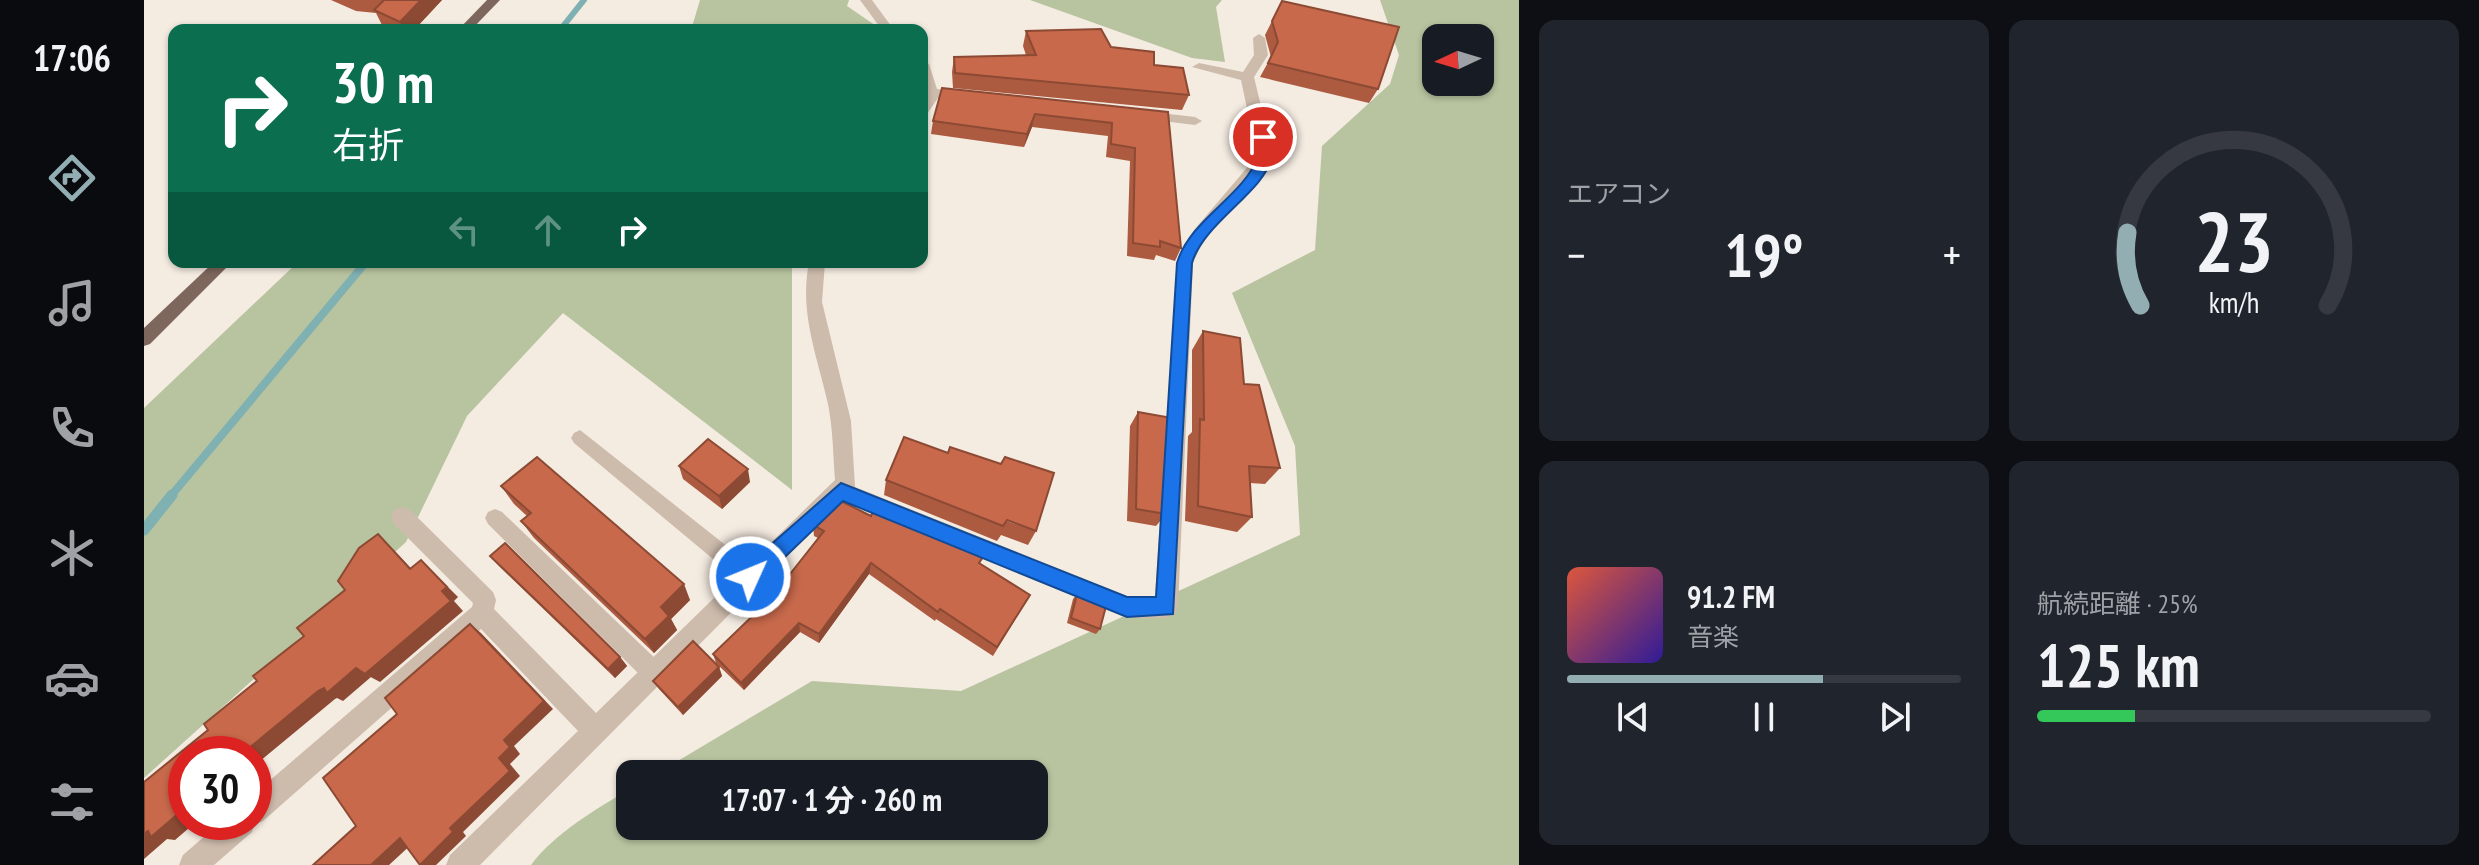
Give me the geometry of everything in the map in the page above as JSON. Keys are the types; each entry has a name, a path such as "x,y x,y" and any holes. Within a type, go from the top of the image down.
{"main road":[{"path":"470,24 494,0"},
{"path":"144,339 218,268"}],"street":[{"path":"866,0 884,24"},
{"path":"841,491 1127,607 1166,607 1185,263 1190,246 1255,173 1265,156 1247,77 1261,55 1259,38"},
{"path":"1199,67 1247,77"},
{"path":"928,81 932,93 928,100"},
{"path":"932,93 978,98"},
{"path":"1133,114 1195,121"},
{"path":"460,865 846,483 841,420 814,313 812,287 816,268"},
{"path":"272,796 482,613 485,600 402,517"},
{"path":"482,613 594,730"},
{"path":"193,865 221,840"}],"lane":[{"path":"580,438 750,577"},
{"path":"495,518 653,672"}],"green space":[{"path":"700,0 849,0 847,6 873,24 693,24"},
{"path":"1030,0 1222,0 1216,7 1225,62 1192,58"},
{"path":"1380,0 1519,0 1519,865 531,865 564,832 616,797 616,840 1048,840 1048,760 679,760 812,681 961,691 1300,535 1295,446 1232,293 1315,250 1322,146 1390,84 1399,55"},
{"path":"292,268 792,268 792,490 563,313 467,416 406,542 191,736 168,736 168,756 144,778 144,408"}],"building":[{"path":"384,0 421,0 400,22 374,10"},
{"path":"1282,1 1399,27 1378,89 1268,63 1278,42 1272,21"},
{"path":"1101,29 1111,47 1154,52 1154,65 1183,68 1189,95 955,73 954,57 1036,55 1026,31"},
{"path":"942,88 1168,112 1181,248 1160,241 1160,247 1133,243 1135,148 1111,144 1112,123 1035,114 1027,134 933,121"},
{"path":"1203,331 1240,338 1244,384 1259,385 1280,468 1249,466 1252,517 1198,506 1200,419 1204,420"},
{"path":"1138,412 1172,418 1166,514 1136,509"},
{"path":"904,437 948,453 950,447 1001,464 1005,457 1054,473 1036,531 1007,520 1003,526 886,480"},
{"path":"708,439 748,469 719,496 679,466"},
{"path":"537,457 684,584 661,607 669,616 645,639 521,521 531,513 501,486"},
{"path":"837,499 871,516 875,506 987,551 979,563 1030,595 997,647 940,609 938,612 871,563 819,634 799,623 741,683 713,654 766,603 747,590 772,563 790,574 824,531 813,525"},
{"path":"378,534 410,569 421,560 447,587 442,591 451,601 365,674 356,668 327,693 324,688 318,691 264,736 201,736 208,730 204,724 257,681 253,676 304,636 297,628 345,590 338,581 359,548"},
{"path":"505,543 620,657 608,669 490,556"},
{"path":"1077,594 1106,606 1100,629 1071,618"},
{"path":"470,624 544,701 504,740 510,747 499,758 510,771 450,828 453,832 420,865 400,838 371,865 313,865 356,826 323,778 397,714 385,698"},
{"path":"693,641 719,667 678,707 653,681"},
{"path":"168,762 168,822 151,837 148,831 144,834 144,782"}],"waterway":[{"path":"565,24 584,0"},
{"path":"170,497 361,268"},
{"path":"144,530 172,495"}],"route":[{"path":"750,577 841,491 1127,607 1166,607 1185,263 1190,246 1255,173 1265,156 1263,137"}]}
